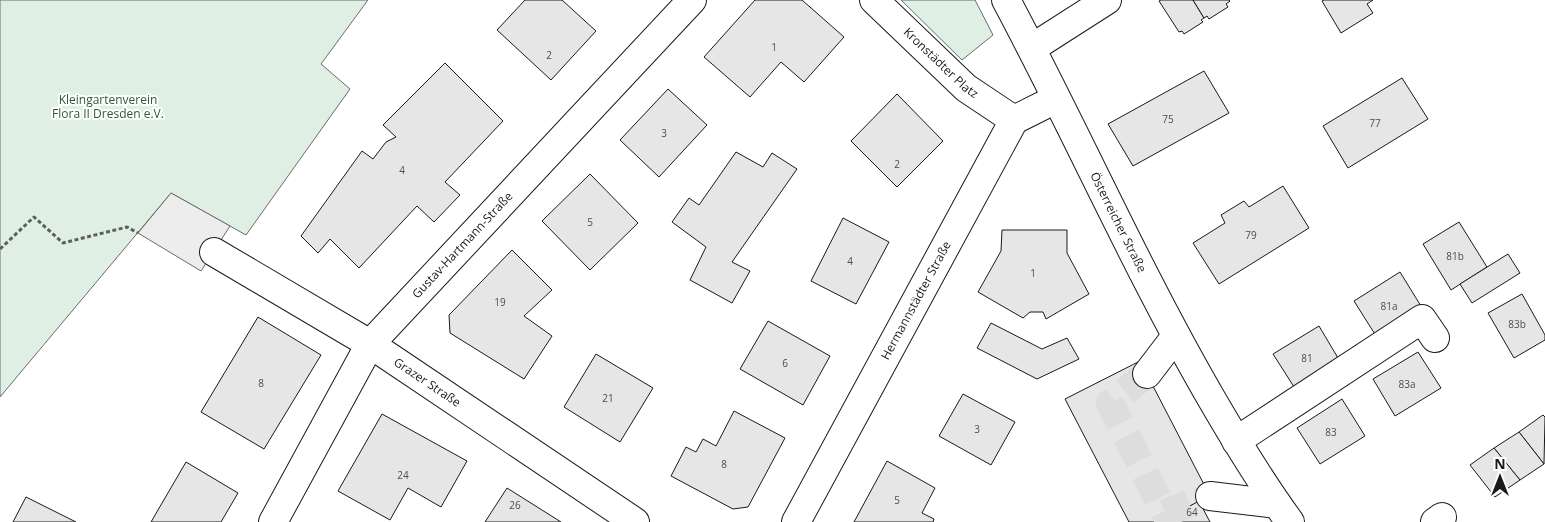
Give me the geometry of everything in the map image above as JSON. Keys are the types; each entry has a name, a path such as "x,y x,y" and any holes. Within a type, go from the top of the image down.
{"street":[{"name":"Gustav-Hartmann-Straße","path":"273,522 370,344 692,0"},
{"name":"Kronstädter Platz","path":"874,0 966,88 1014,120"},
{"name":"Österreicher Straße","path":"1006,0 1032,48 1176,336 1236,441 1284,513"},
{"path":"1032,48 1107,0"},
{"path":"1014,120 1056,99"},
{"name":"Hermannstädter Straße","path":"796,522 1014,120"},
{"name":"Grazer Straße","path":"214,252 370,344 635,522"},
{"path":"1236,441 1422,319 1435,338"},
{"path":"1147,374 1176,336"},
{"path":"1210,496 1284,513"}],"path":[{"path":"0,249 34,217 63,243 127,228 138,233"}],"green space":[{"name":"Kleingartenverein Flora II Dresden e.V.","path":"0,0 368,0 321,64 350,89 246,235 171,193 0,397"},
{"path":"901,0 975,0 993,35 962,60"}],"shaded area":[{"path":"171,193 230,226 201,271 138,233"}],"building":[{"path":"525,0 562,0 596,31 551,80 497,30"},
{"path":"755,0 802,0 844,37 804,82 781,62 750,97 704,57"},
{"path":"1193,0 1204,18 1201,20 1203,22 1184,34 1182,31 1179,32 1159,1"},
{"path":"1193,0 1230,1 1226,4 1228,7 1209,19 1207,16 1204,18"},
{"path":"1373,0 1367,4 1373,13 1341,33 1322,1"},
{"path":"445,63 503,121 445,182 460,195 434,222 417,206 359,268 330,239 318,253 301,236 362,151 373,159 386,142 396,137 383,125"},
{"path":"1204,71 1229,113 1133,166 1108,124"},
{"path":"1402,78 1428,119 1348,168 1323,126"},
{"path":"668,89 707,125 659,177 620,140"},
{"path":"897,94 943,141 897,187 851,141"},
{"path":"736,152 763,167 772,153 797,169 732,262 750,271 732,303 690,280 706,247 672,222 689,198 699,205"},
{"path":"590,174 638,223 590,270 542,221"},
{"path":"1283,186 1309,228 1219,284 1193,243 1225,223 1221,215 1244,201 1249,207"},
{"path":"843,218 889,242 856,304 811,281"},
{"path":"1459,222 1487,267 1451,290 1423,244"},
{"path":"1002,230 1067,230 1067,253 1089,294 1046,319 1043,312 1030,312 1023,318 978,292 1001,251"},
{"path":"512,250 552,290 524,316 552,336 524,379 450,333 449,315"},
{"path":"1508,254 1520,273 1472,303 1460,284"},
{"path":"1400,272 1424,311 1378,339 1354,301"},
{"path":"1522,294 1545,335 1545,340 1514,358 1488,313"},
{"path":"258,317 321,355 264,449 201,412"},
{"path":"768,321 830,356 803,405 740,369"},
{"path":"991,323 1042,349 1067,338 1079,359 1037,379 977,348"},
{"path":"1319,326 1341,363 1296,390 1273,354"},
{"path":"1418,352 1441,388 1395,416 1373,379"},
{"path":"596,354 653,388 620,442 564,407"},
{"path":"1140,361 1210,496 1160,522 1129,522 1065,399"},
{"path":"963,394 1015,422 991,465 939,436"},
{"path":"1342,399 1365,436 1320,464 1297,428"},
{"path":"734,411 785,438 748,507 733,509 671,476 686,447 696,452 703,439 716,446"},
{"path":"382,414 467,461 441,507 408,488 390,520 338,491"},
{"path":"1543,415 1545,417 1544,464 1519,432"},
{"path":"1519,432 1544,464 1520,480 1494,448"},
{"path":"1494,448 1520,480 1495,497 1470,465"},
{"path":"887,461 935,488 922,513 934,519 933,522 854,522"},
{"path":"186,462 238,493 221,522 151,522"},
{"path":"507,488 561,522 485,522"},
{"path":"26,497 76,522 13,522"},
{"path":"1199,501 1210,522 1160,522"}],"tunnel":[{"path":"1147,374 1110,403 1165,513 1210,496"}]}
